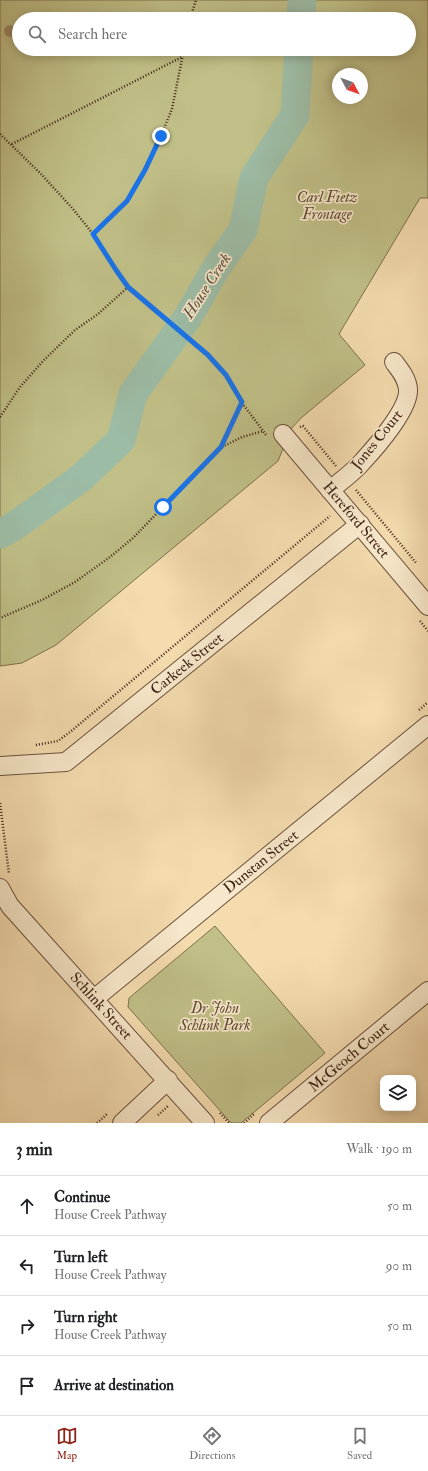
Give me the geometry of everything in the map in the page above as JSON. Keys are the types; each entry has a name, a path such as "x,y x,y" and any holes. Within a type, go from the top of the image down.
{"street":[{"name":"Jones Court","path":"330,490 363,462 404,408 408,395 408,387 406,378 394,362"},
{"name":"Hereford Street","path":"284,434 428,606"},
{"name":"Carkeek Street","path":"0,766 66,762 360,524"},
{"name":"Dunstan Street","path":"94,999 428,725"},
{"name":"Schlink Street","path":"6,884 10,906 168,1080 205,1123"},
{"name":"McGeoch Court","path":"269,1123 428,991"},
{"path":"122,1123 168,1080"}],"path":[{"path":"192,12 196,0"},
{"path":"11,144 182,57"},
{"path":"93,234 127,201 145,170 172,109 182,57"},
{"path":"0,134 47,181 93,234 128,287 208,355 226,375 242,402 263,431"},
{"path":"0,417 20,387 43,361 75,330 98,314 128,287"},
{"path":"0,618 42,600 76,582 133,538 221,447 242,402"},
{"path":"221,447 242,437 263,431 284,434"},
{"path":"34,745 58,741 70,732 332,514"},
{"path":"0,803 9,874 6,884"},
{"path":"154,1119 169,1105"},
{"path":"219,1111 229,1123"}],"green space":[{"name":"Carl Fietz Frontage","path":"0,0 428,0 428,198 420,198 339,334 365,365 301,418 291,429 278,461 56,645 22,663 0,666"},
{"name":"Dr John Schlink Park","path":"215,926 325,1053 241,1123 231,1123 128,1007 129,998"}],"waterway":[{"name":"House Creek","path":"301,12 302,0"},
{"name":"House Creek","path":"0,534 13,527 81,478 121,440 133,394 188,317 218,265 243,230 254,178 295,115 299,56"}],"route":[{"path":"161,136 145,170 127,201 93,234 128,287 208,355 226,375 242,402 221,447 163,507"}]}
